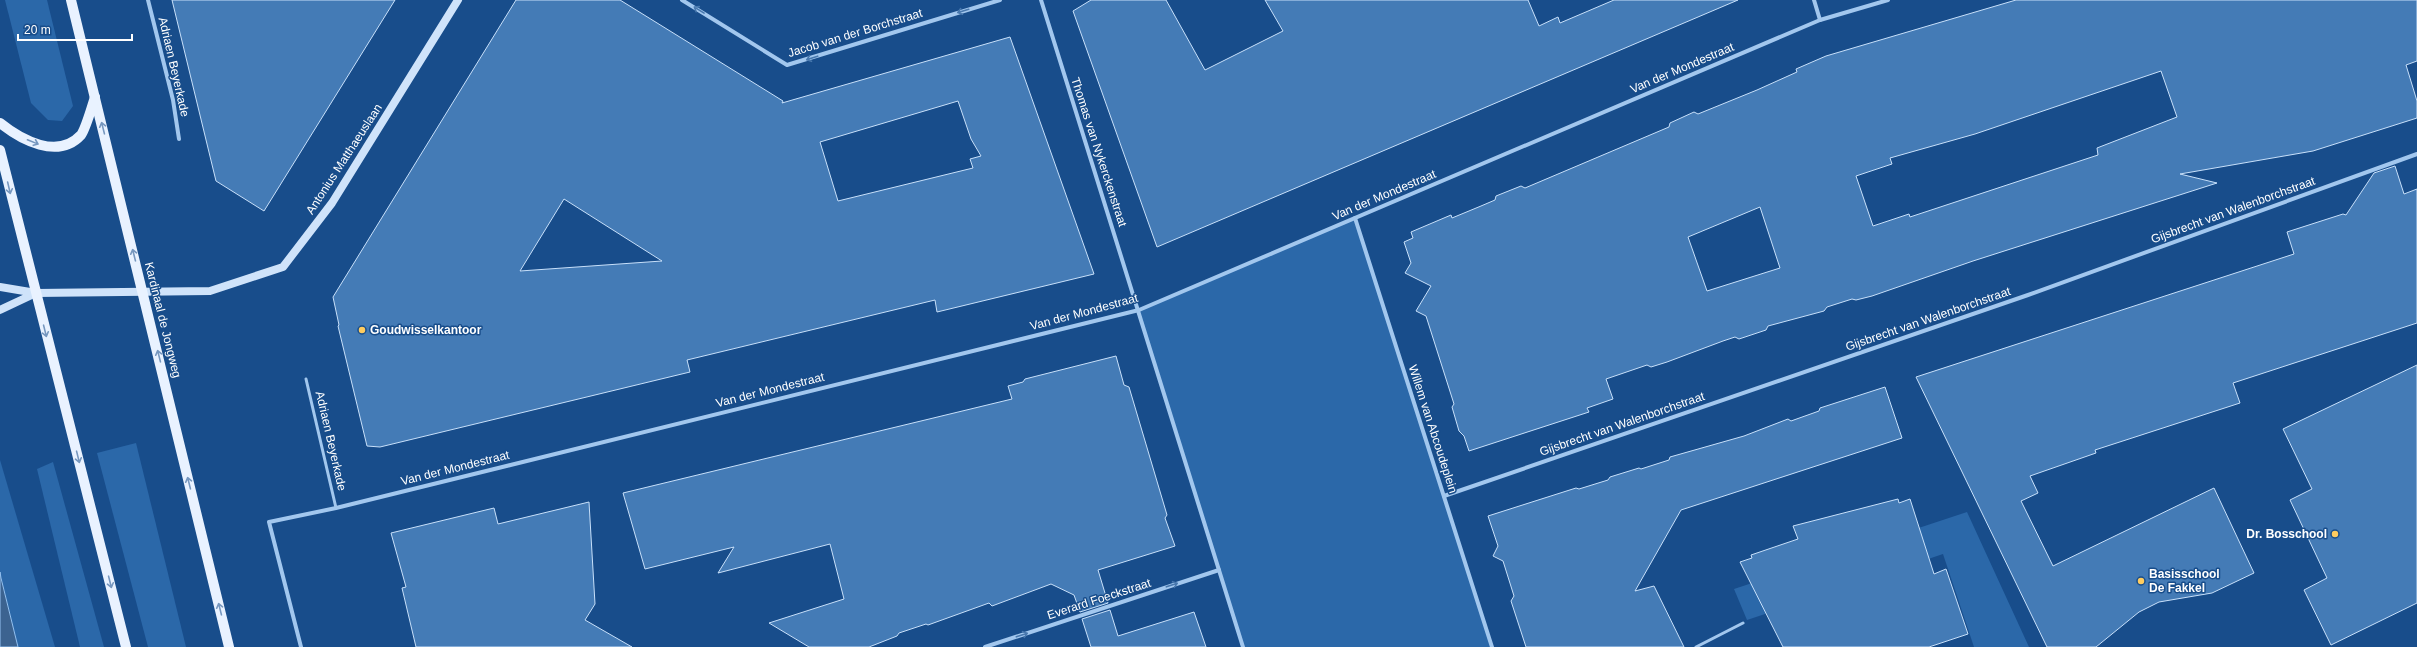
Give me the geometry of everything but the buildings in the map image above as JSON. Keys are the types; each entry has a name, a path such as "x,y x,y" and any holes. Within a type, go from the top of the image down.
{"main road":[{"name":"Kardinaal de Jongweg","path":"72,0 229,647"},
{"path":"0,123 14,134 42,146 63,146 81,134 95,97"},
{"path":"0,150 126,647"}],"street":[{"name":"Adriaen Beyerkade","path":"148,0 173,100 179,138"},
{"name":"Antonius Matthaeuslaan","path":"36,293 210,291 283,267 332,203 458,0"},
{"name":"Jacob van der Borchstraat","path":"682,0 787,65 1000,0"},
{"name":"Thomas van Nykerckenstraat","path":"1041,0 1139,310"},
{"path":"1814,0 1820,20"},
{"name":"Van der Mondestraat","path":"301,647 269,522 336,508 1139,310 1820,20 1888,0"},
{"name":"Gijsbrecht van Walenborchstraat","path":"1444,496 2028,295 2417,154"},
{"name":"Willem van Abcoudeplein","path":"1355,218 1492,647"},
{"path":"0,287 36,293"},
{"path":"0,310 36,293"},
{"path":"1139,310 1243,647"},
{"name":"Everard Foeckstraat","path":"985,647 1218,570"}],"lane":[{"name":"Adriaen Beyerkade","path":"306,379 336,508"},
{"path":"1696,647 1743,624"}],"shaded area":[{"path":"5,0 47,0 73,106 62,121 48,120 31,103"},
{"path":"1355,218 1492,647 1243,647 1139,310"},
{"path":"136,443 186,647 148,647 97,453"},
{"path":"0,460 55,647 18,647 0,572"},
{"path":"53,462 104,647 80,647 37,469"},
{"path":"1967,512 2029,647 1974,647 1943,554 1747,620 1734,589"},
{"path":"0,572 1,578 18,647 0,647"}],"place":[{"name":"Goudwisselkantoor","path":"362,330"},
{"name":"Dr. Bosschool","path":"2335,534"},
{"name":"Basisschool De Fakkel","path":"2141,581"}]}
